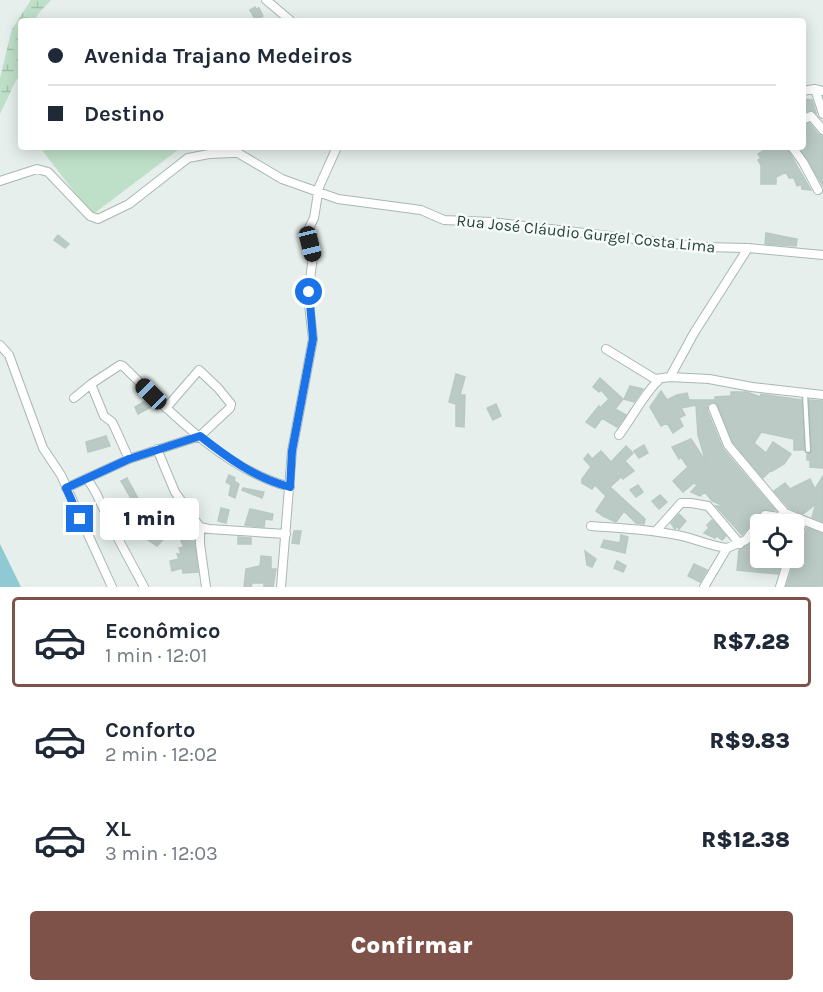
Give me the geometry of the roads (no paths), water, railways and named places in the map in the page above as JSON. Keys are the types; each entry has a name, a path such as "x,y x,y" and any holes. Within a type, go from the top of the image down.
{"street":[{"path":"267,0 288,18"},
{"path":"819,90 823,114"},
{"path":"806,118 811,116 823,130"},
{"path":"281,587 292,451 313,339 308,302 313,256 307,232 314,218 317,193 336,150"},
{"path":"794,150 818,190"},
{"name":"Rua José Cláudio Gurgel Costa Lima","path":"0,181 43,170 48,172 90,216 98,219 129,204 160,182 183,161 208,154 238,153 282,179 317,193 344,201 422,210 444,220 491,222 704,247 748,248 823,255"},
{"path":"670,377 694,333 748,248"},
{"path":"0,345 9,355 43,447 66,488 112,587"},
{"path":"606,350 659,380"},
{"path":"74,398 120,365 123,366 166,408 223,454 259,477 290,487"},
{"path":"66,488 129,459 200,436 231,406 218,388 201,371 197,371 166,408"},
{"path":"619,435 651,387 659,380 670,377 709,379 752,387 823,394"},
{"path":"91,384 104,416 116,428 129,459"},
{"path":"591,526 656,531 727,548 747,540 765,515 779,517 785,513 728,445 713,408"},
{"path":"157,449 175,492 200,527 206,587"},
{"path":"87,478 144,587"},
{"path":"115,533 183,502"},
{"path":"656,531 681,503 694,503 708,506 740,544"},
{"path":"804,520 823,528"},
{"path":"200,527 286,534"},
{"path":"704,587 727,548"},
{"path":"780,587 786,568"}],"lane":[{"path":"805,393 808,450"}],"water":[{"path":"0,544 21,587 0,587"}]}
